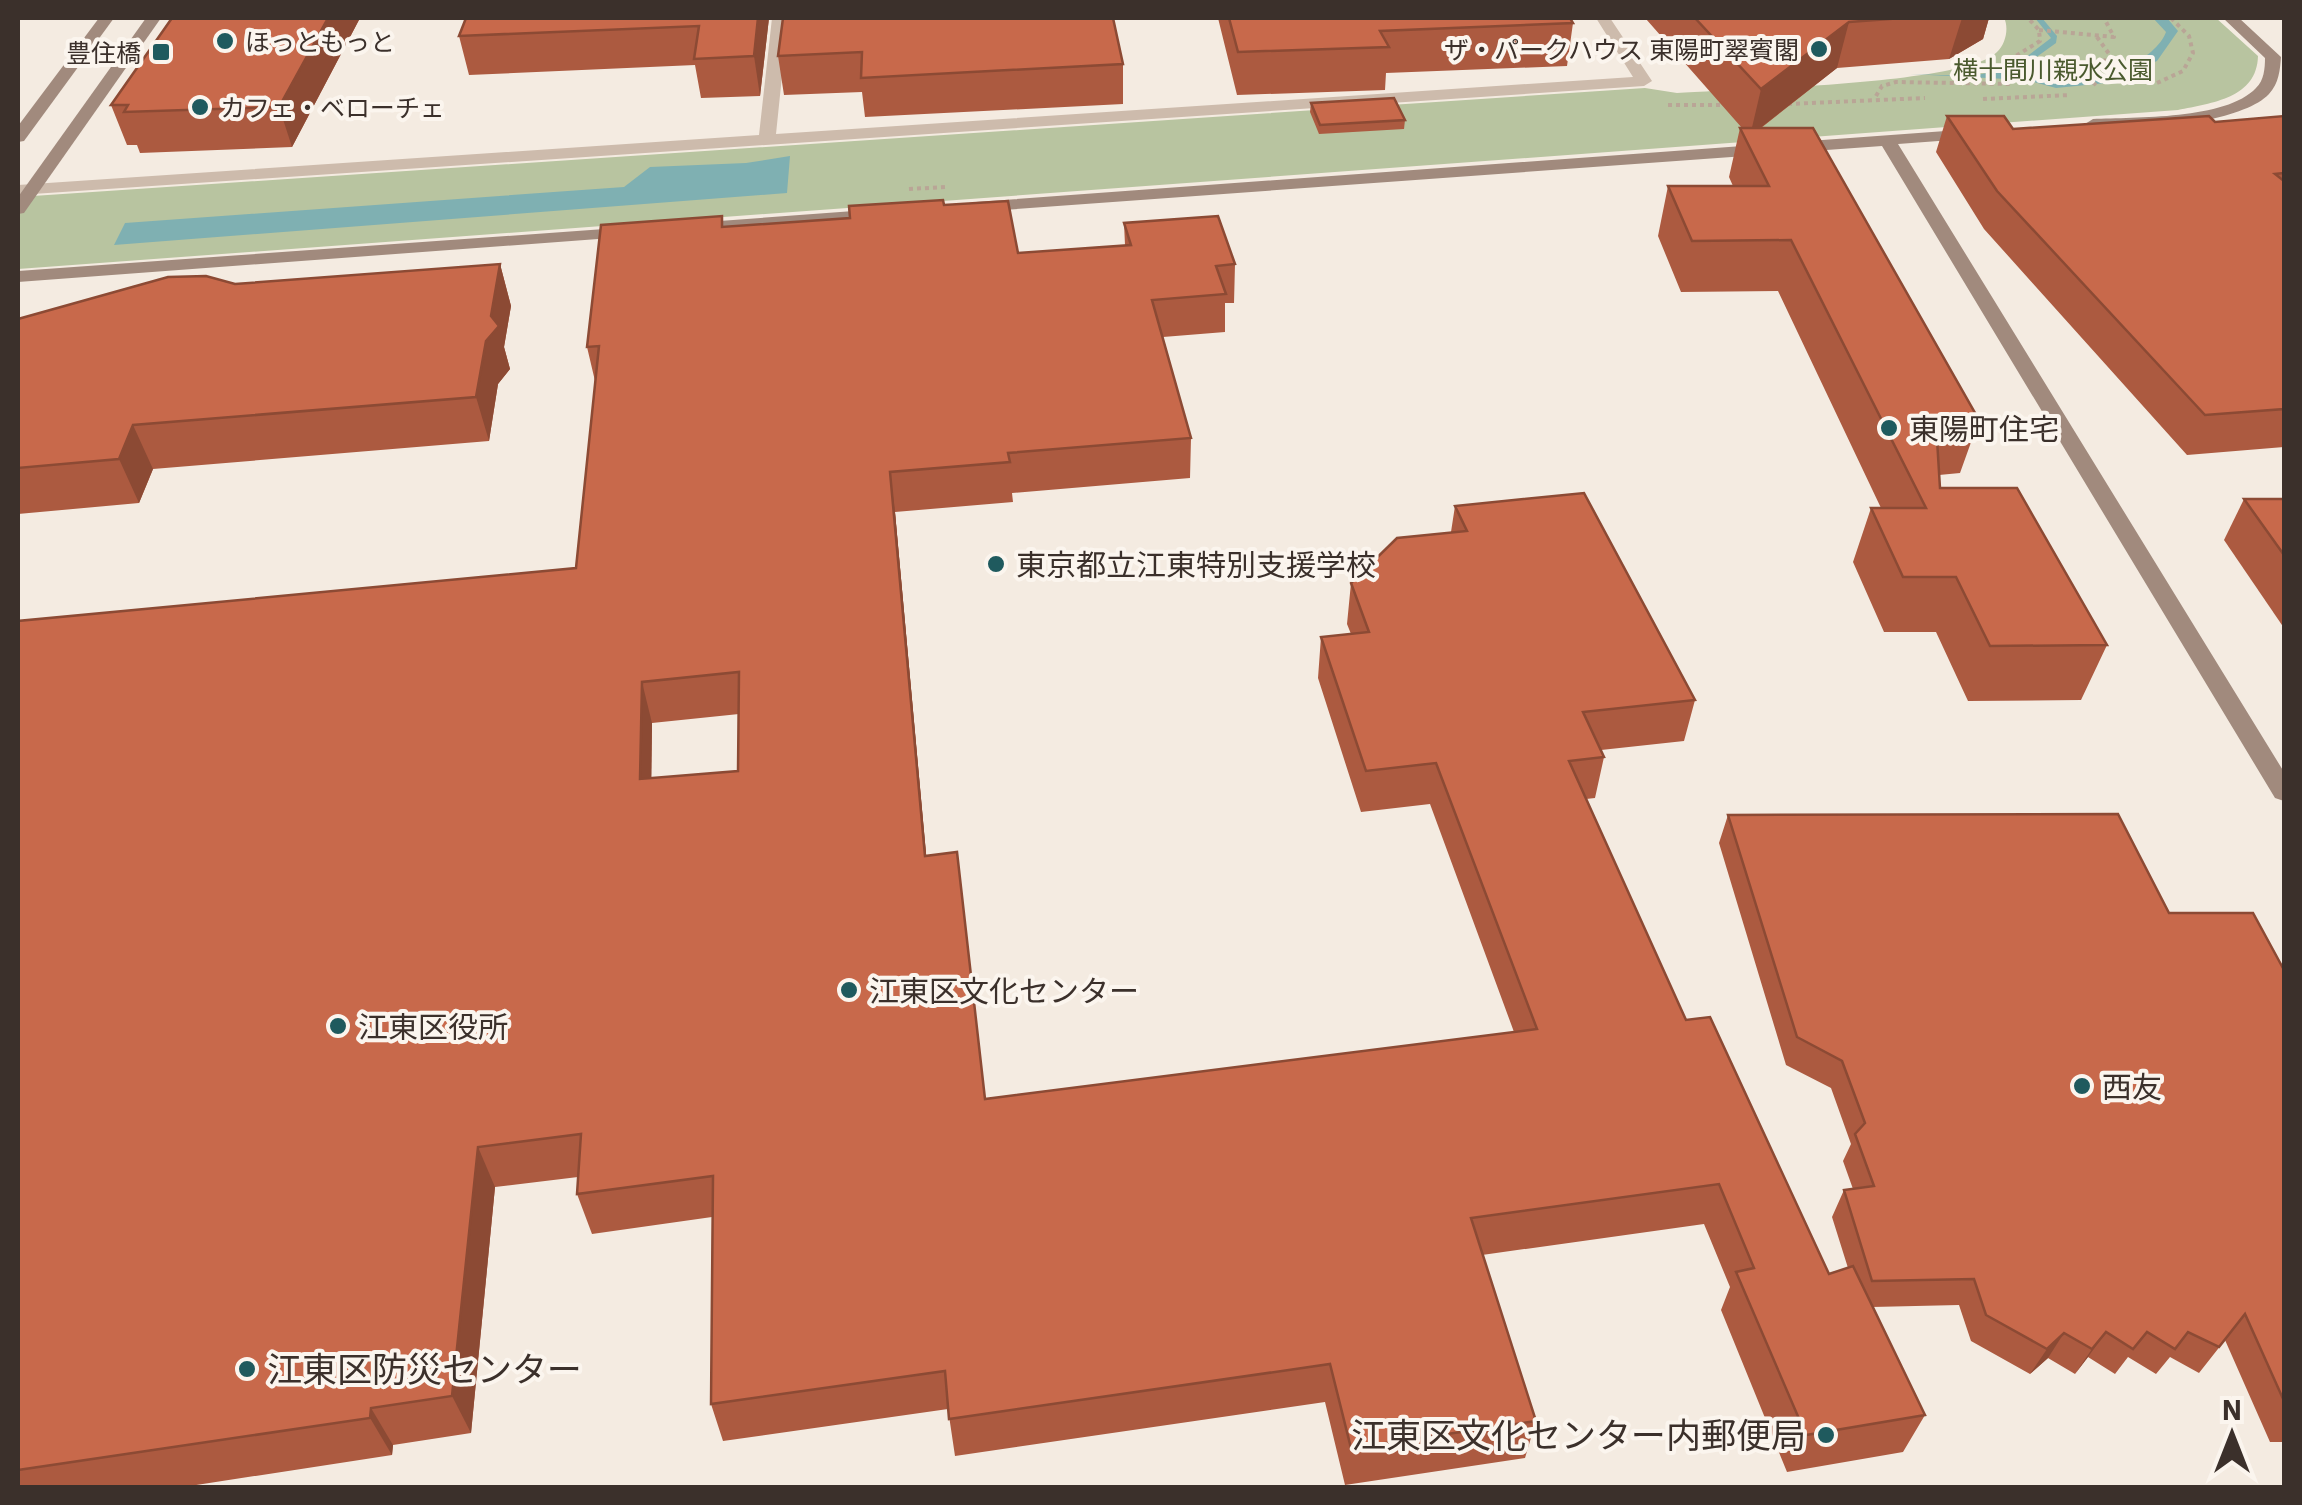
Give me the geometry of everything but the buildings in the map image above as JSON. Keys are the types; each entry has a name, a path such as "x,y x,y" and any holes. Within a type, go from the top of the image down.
{"street":[{"path":"18,137 106,18"},
{"path":"22,197 153,18"},
{"path":"768,137 780,18"},
{"path":"22,197 768,137 1644,82 1603,18"},
{"path":"2076,126 2188,117 2232,106 2261,93 2273,72 2273,56 2230,18"},
{"path":"946,210 2000,132"},
{"path":"1888,140 2284,792"},
{"path":"668,230 906,212"},
{"path":"18,278 648,231"}],"path":[{"path":"2024,98 2004,66 2040,40 2039,30 2028,18"},
{"path":"2039,30 2114,37 2104,18"},
{"path":"2097,36 2112,58 2078,69 2103,92"},
{"path":"1875,97 1882,86 1891,82 2014,82"}],"green space":[{"name":"横十間川親水公園","path":"2004,18 2216,18 2258,56 2256,70 2241,90 2230,96 2178,110 18,269 18,197 1645,88 1677,93 1846,83 1941,72 1976,63 2003,45"}],"water":[{"path":"2035,18 2042,18 2057,36 2056,43 2024,66 2036,78 2054,83 2098,79 2141,59 2166,32 2153,18 2167,18 2178,31 2157,61 2106,83 2056,88 2026,80 1910,74 1972,76 2012,68 2051,38"},
{"path":"790,156 787,193 114,245 125,223 624,187 650,167 746,163"}],"place":[{"name":"ほっともっと","path":"225,41"},
{"name":"ザ・パークハウス 東陽町翠賓閣","path":"1819,49"},
{"name":"豊住橋","path":"161,52"},
{"name":"カフェ・ベローチェ","path":"200,107"},
{"name":"東陽町住宅","path":"1889,428"},
{"name":"東京都立江東特別支援学校","path":"996,564"},
{"name":"江東区文化センター","path":"849,990"},
{"name":"江東区役所","path":"338,1026"},
{"name":"西友","path":"2082,1086"},
{"name":"江東区防災センター","path":"247,1369"},
{"name":"江東区文化センター内郵便局","path":"1826,1435"}]}
